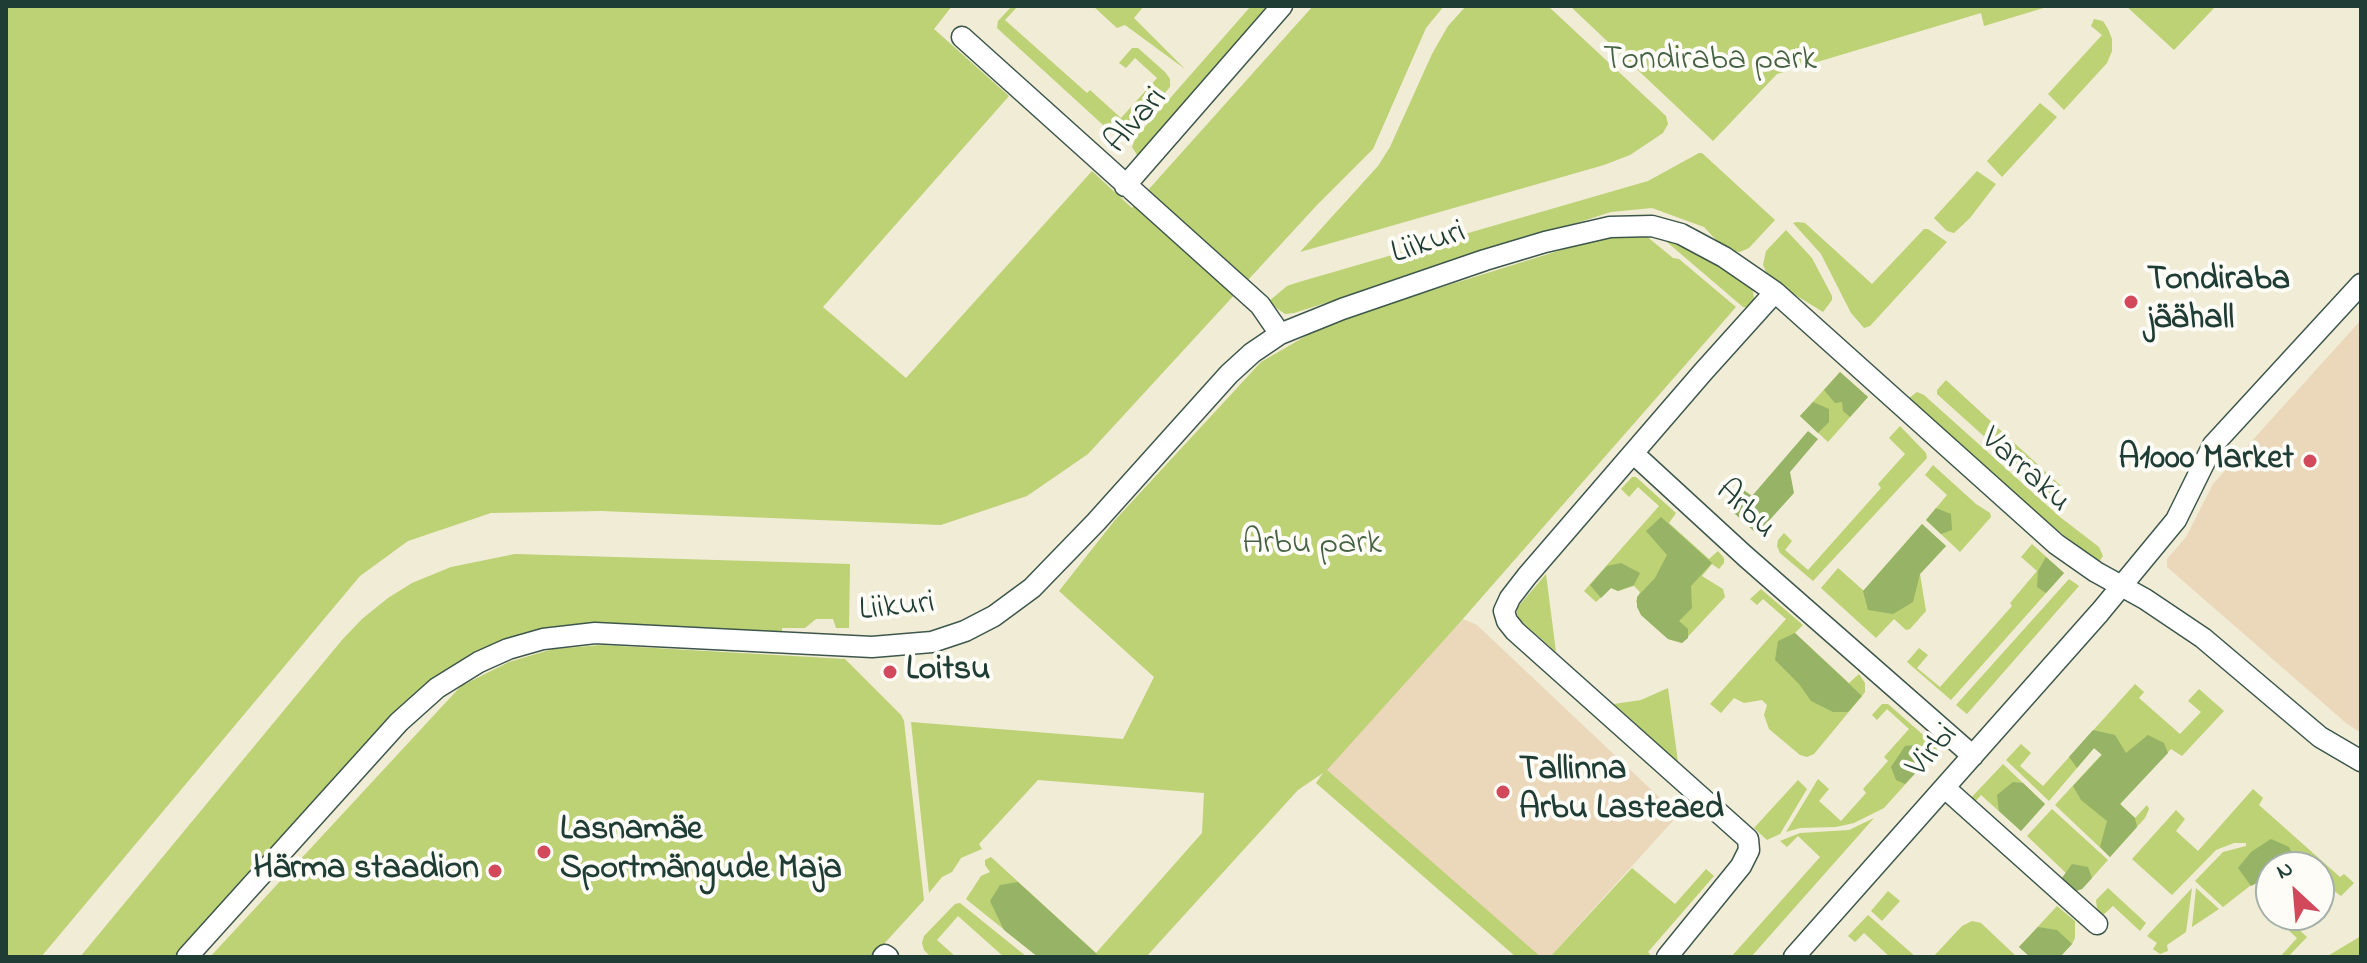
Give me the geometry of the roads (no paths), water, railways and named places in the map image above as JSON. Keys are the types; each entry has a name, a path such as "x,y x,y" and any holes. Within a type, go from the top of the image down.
{"street":[{"name":"Alvari","path":"962,37 1125,186 1282,6"},
{"path":"1125,186 1264,310 1280,334"},
{"name":"Liikuri","path":"187,957 380,741 420,702 457,674 508,649 569,635 622,633 872,647 932,642 965,631 994,616 1032,588 1229,374 1280,334 1342,309 1545,242 1610,227 1652,226"},
{"name":"Varraku","path":"1652,226 1667,228 1695,240 1775,292 2056,544 2203,638 2320,737 2361,761"},
{"name":"Virbi","path":"1794,957 2120,587 2176,520 2213,445 2361,284"},
{"path":"1667,957 1741,866 1749,850 1748,839 1515,631 1504,611 1527,576 1775,292"},
{"name":"Arbu","path":"1634,454 1973,756"},
{"path":"1945,788 2097,924"}],"place":[{"name":"Tondiraba jäähall","path":"2131,302"},
{"name":"A1000 Market","path":"2310,461"},
{"name":"Loitsu","path":"890,672"},
{"name":"Tallinna Arbu Lasteaed","path":"1503,792"},
{"name":"Lasnamäe Sportmängude Maja","path":"544,852"},
{"name":"Härma staadion","path":"495,871"}],"park label":[{"name":"Tondiraba park","path":"1710,62"},
{"name":"Arbu park","path":"1312,546"}]}
